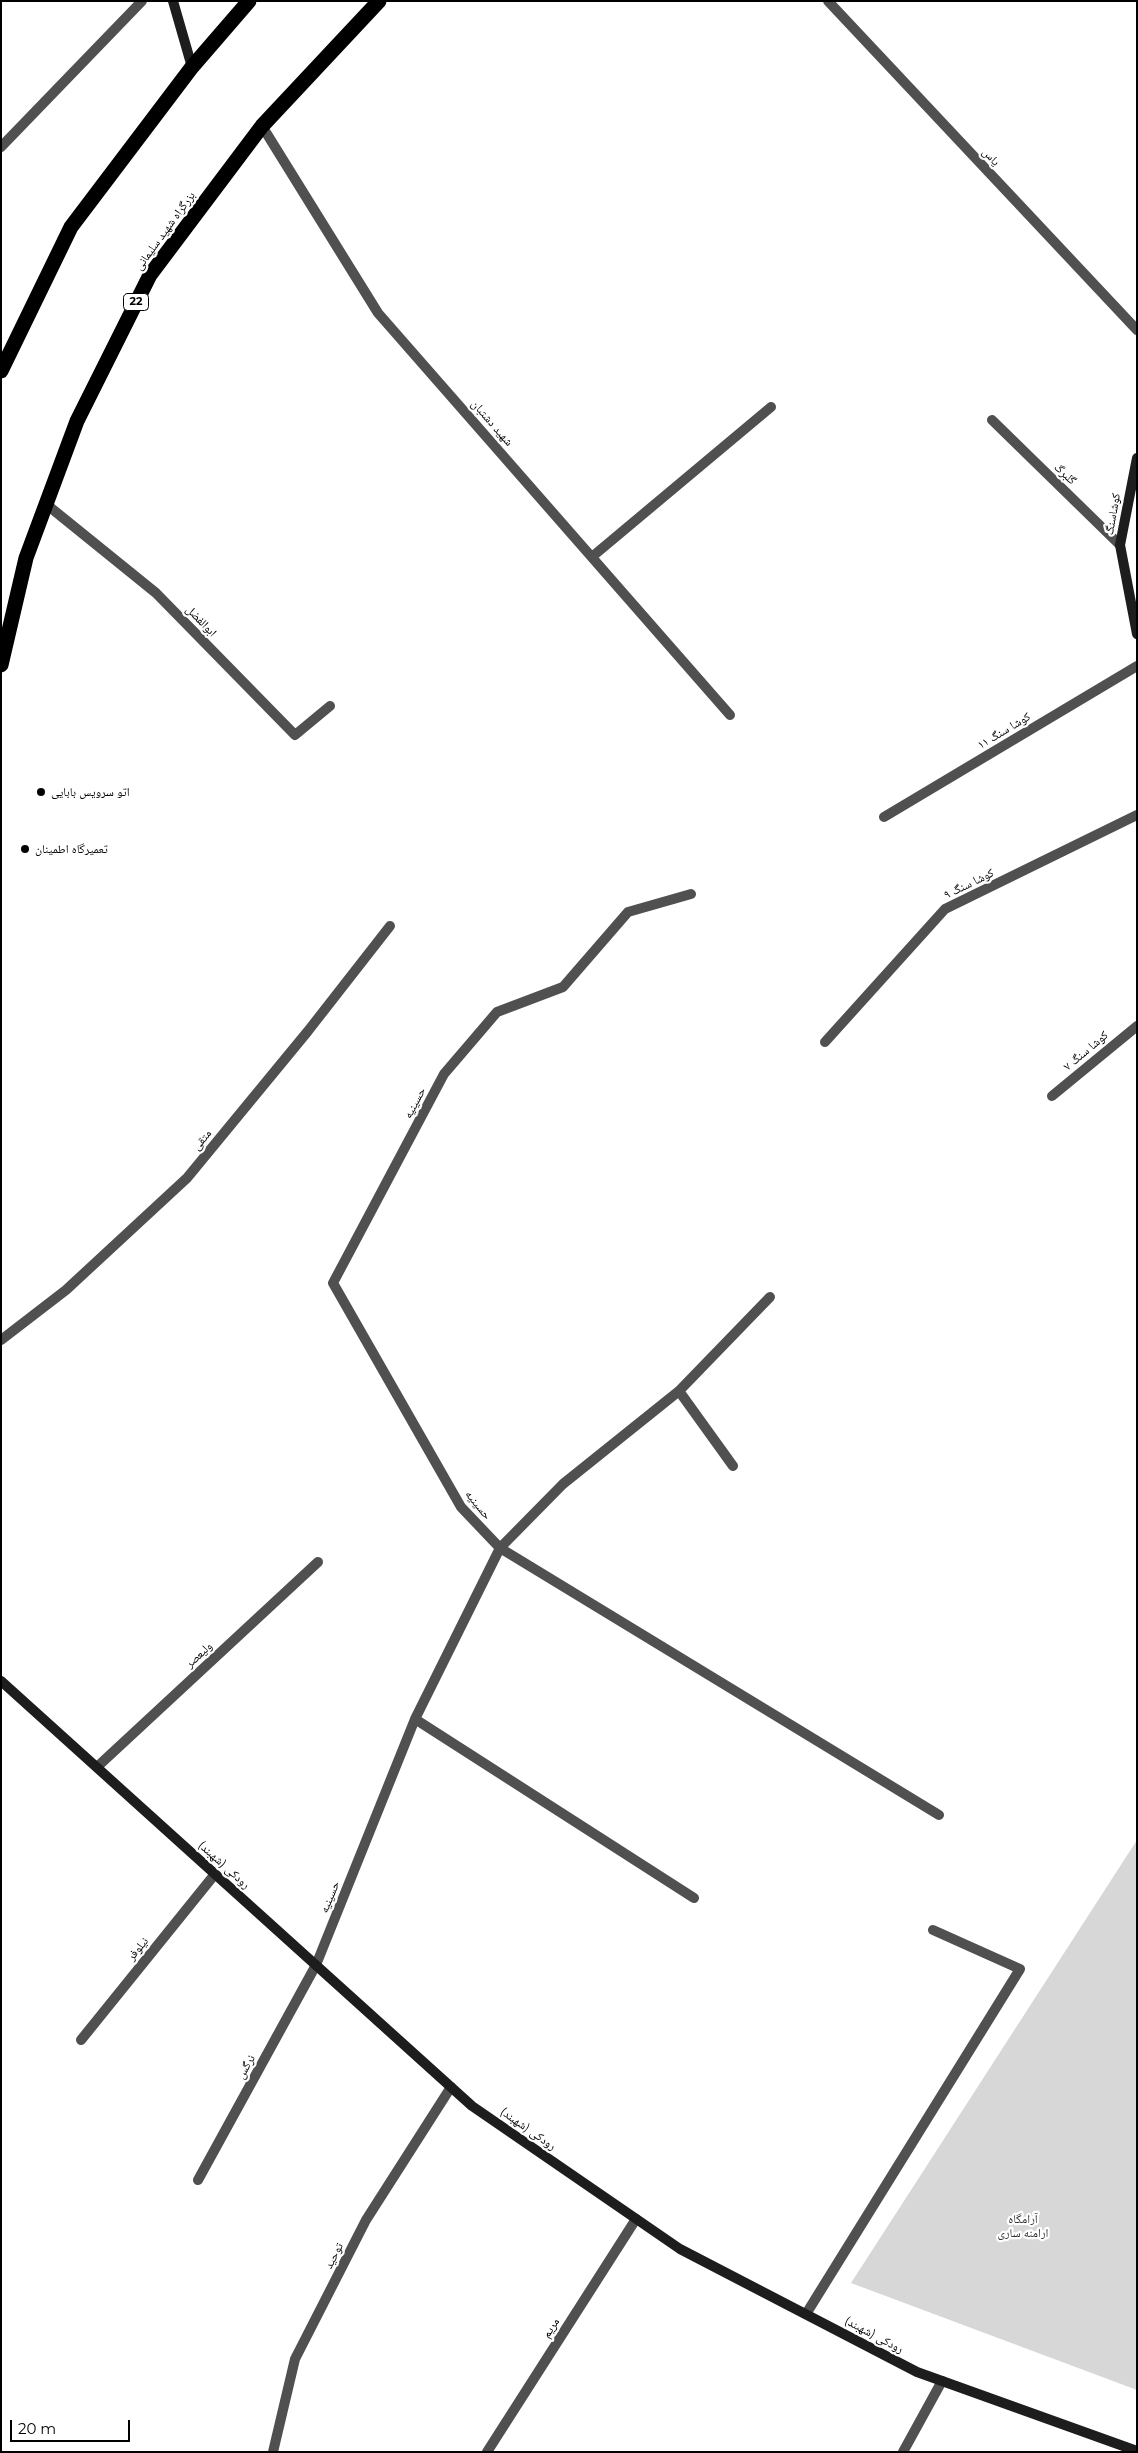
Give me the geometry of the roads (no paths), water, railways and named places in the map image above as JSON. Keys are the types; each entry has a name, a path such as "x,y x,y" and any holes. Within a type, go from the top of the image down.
{"highway":[{"path":"1,372 72,227 192,67 249,1"},
{"name":"بزرگراه شهید سلیمانی","path":"1,664 26,558 77,421 150,275 262,126 379,1"}],"main road":[{"path":"173,1 192,67"},
{"name":"کوشاسنگ","path":"1137,458 1120,545 1137,634"},
{"name":"رودکی (شهبند)","path":"1,1681 472,2106 680,2249 917,2372 1137,2451"}],"street":[{"path":"1,147 142,1"},
{"name":"یاس","path":"828,1 1137,330"},
{"name":"شهید دشتبان","path":"262,126 378,313 593,556 730,715"},
{"path":"593,556 771,407"},
{"name":"گلبرگ","path":"992,420 1120,545"},
{"name":"ابوالفضل","path":"46,504 156,593 295,735 330,706"},
{"name":"۱۱ کوشا سنگ","path":"884,817 1137,666"},
{"name":"کوشا سنگ ۹","path":"825,1042 945,910 1137,815"},
{"name":"حسینیه","path":"316,1965 415,1719 500,1548 461,1507 333,1283 444,1074 497,1012 563,988 628,912 691,894"},
{"name":"متقی","path":"1,1340 66,1290 187,1178 308,1031 390,926"},
{"name":"کوشا سنگ ۷","path":"1052,1096 1137,1026"},
{"path":"770,1297 679,1391 563,1484 500,1548 939,1815"},
{"path":"679,1391 733,1466"},
{"name":"ولیعصر","path":"97,1767 318,1562"},
{"path":"415,1719 694,1898"},
{"name":"نیلوفر","path":"81,2040 215,1874"},
{"path":"806,2314 1020,1969 933,1930"},
{"name":"نرگس","path":"198,2180 316,1965"},
{"name":"توحید","path":"273,2452 295,2359 366,2220 451,2087"},
{"name":"مریم","path":"487,2452 636,2219"},
{"path":"902,2452 942,2381"}],"place":[{"name":"اتو سرویس بابایی","path":"41,792"},
{"name":"تعمیرگاه اطمینان","path":"25,849"}],"park label":[{"name":"آرامگاه ارامنه ساری","path":"1023,2226"}]}
